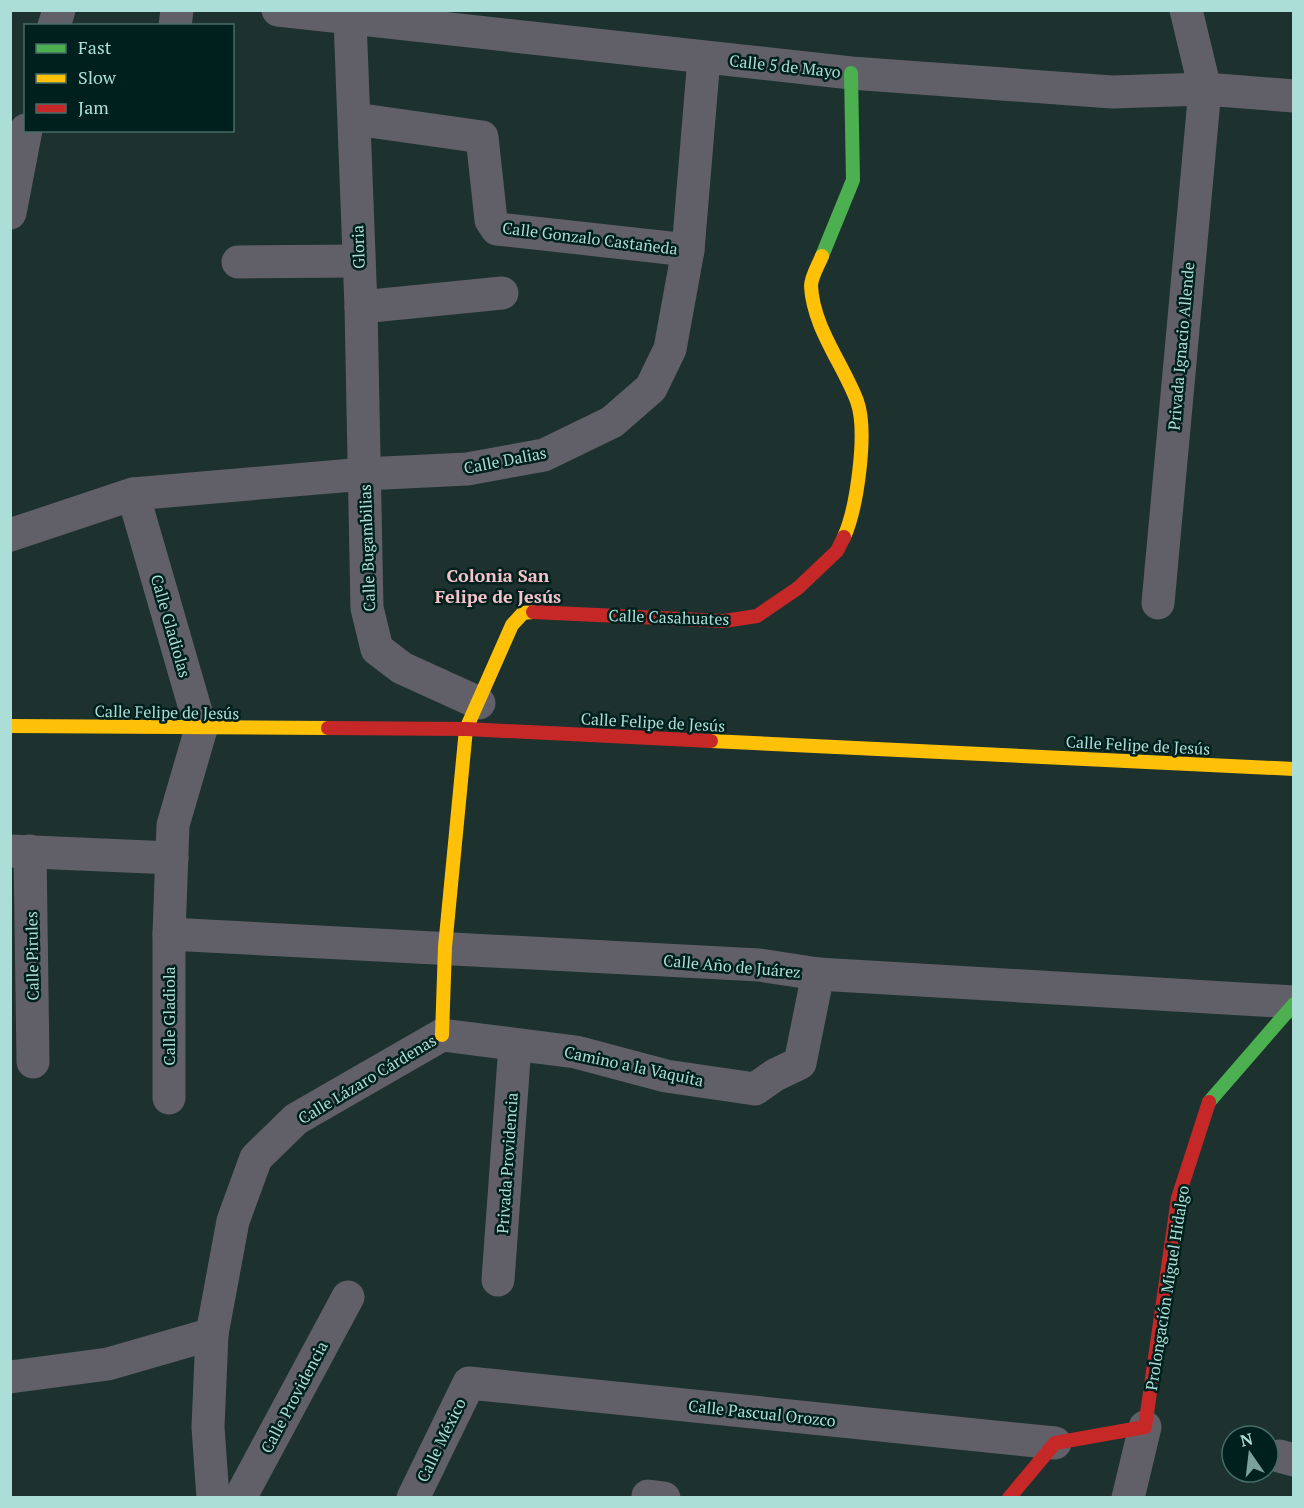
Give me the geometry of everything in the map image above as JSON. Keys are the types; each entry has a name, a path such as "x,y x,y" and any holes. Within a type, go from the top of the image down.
{"street":[{"name":"Calle 5 de Mayo","path":"278,10 851,73 1112,92 1204,89 1293,96"},
{"name":"Privada Ignacio Allende","path":"1158,603 1204,89 1186,10"},
{"name":"Gloria","path":"350,19 361,307 364,474"},
{"name":"Calle Dalias","path":"10,535 133,494 364,474 467,469 544,455 612,422 651,388 670,349 688,250 704,58"},
{"name":"Calle Casahuates","path":"442,1035 445,947 472,716 512,625 523,613 541,611 724,621 757,616 798,588 837,551 851,521 863,433 858,403 817,314 811,284 853,180 851,73"},
{"name":"Calle Gonzalo Castañeda","path":"355,119 482,137 491,220 497,229 688,250"},
{"path":"12,197 26,132"},
{"path":"238,262 358,261"},
{"path":"361,307 502,293"},
{"name":"Calle Bugambilias","path":"364,474 367,608 377,649 402,669 472,716"},
{"name":"Calle Gladiolas","path":"133,494 201,729"},
{"name":"Calle Felipe de Jesús","path":"10,726 201,729 472,716 1293,769"},
{"path":"169,934 173,825 201,729"},
{"name":"Calle Pirules","path":"33,1062 20,851 172,858"},
{"name":"Calle Año de Juárez","path":"169,934 759,965 818,974 1293,1003"},
{"name":"Calle Gladiola","path":"169,934 169,1098"},
{"name":"Camino a la Vaquita","path":"442,1035 576,1052 666,1076 755,1089 775,1075 801,1063 818,974"},
{"name":"Prolongación Miguel Hidalgo","path":"1128,1497 1145,1427 1178,1198 1209,1102 1293,1003"},
{"name":"Calle Lázaro Cárdenas","path":"213,1497 208,1427 212,1335 233,1221 256,1158 296,1119 442,1035"},
{"name":"Privada Providencia","path":"498,1280 515,1045"},
{"name":"Calle Providencia","path":"240,1497 348,1297"},
{"path":"10,1377 108,1364 212,1335"},
{"name":"Calle Pascual Orozco","path":"469,1383 1055,1443"},
{"name":"Calle México","path":"413,1497 469,1383"},
{"path":"1009,1497 1055,1443 1145,1427"}],"traffic: fast":[{"path":"822,256 853,180 851,73"},
{"path":"1209,1102 1294,1004"}],"traffic: slow":[{"path":"822,256 811,282 813,301 823,331 851,387 860,414 860,469 853,508 844,537"},
{"path":"442,1035 445,947 466,729 512,625 523,613 533,612"},
{"path":"10,726 328,728"},
{"path":"711,741 1294,769"}],"traffic: jam":[{"path":"533,612 724,621 757,616 798,588 837,551 844,537"},
{"path":"328,728 466,729 711,741"},
{"path":"1009,1498 1055,1443 1145,1427 1178,1198 1209,1102"}],"district":[{"name":"Colonia San Felipe de Jesús","path":"498,585"}]}
